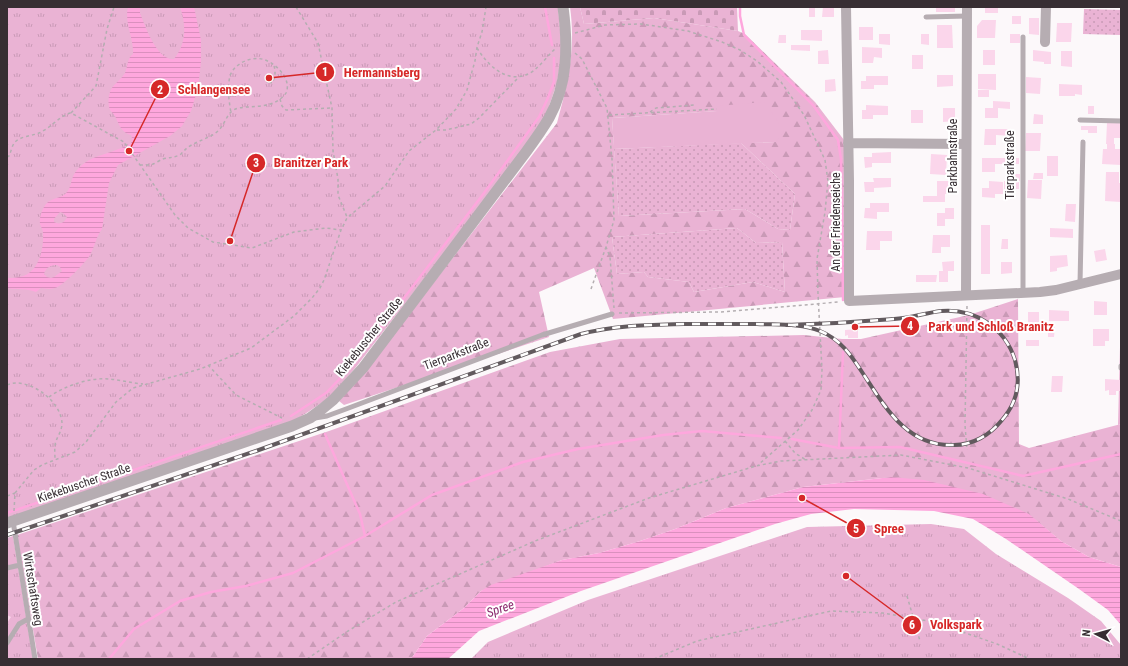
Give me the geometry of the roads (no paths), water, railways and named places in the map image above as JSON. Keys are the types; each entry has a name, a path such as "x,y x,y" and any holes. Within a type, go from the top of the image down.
{"street":[{"name":"Kiekebuscher Straße","path":"10,522 292,426 310,418 333,400 363,368 522,157 549,118 562,85 565,66 566,41 563,7"},
{"name":"An der Friedenseiche","path":"846,7 849,181 849,301 966,296"},
{"path":"1045,42 1046,7"},
{"name":"Parkbahnstraße","path":"966,296 967,12"},
{"path":"848,143 966,144"},
{"path":"966,296 1056,290 1121,274"}],"lane":[{"name":"Parkbahnstraße","path":"926,17 967,12"},
{"name":"Tierparkstraße","path":"1023,38 1023,293"},
{"path":"1080,120 1121,121"},
{"path":"1080,284 1083,142"},
{"name":"Tierparkstraße","path":"310,418 327,416 542,335 612,314"},
{"name":"Wirtschaftsweg","path":"10,522 20,565 35,659"},
{"path":"7,568 20,565"},
{"path":"7,643 19,624 28,619"}],"water":[{"path":"128,7 140,7 140,13 152,42 162,54 168,58 174,59 181,47 184,33 180,7 194,7 201,40 201,62 198,88 191,111 182,126 170,136 118,165 109,183 102,229 90,255 71,276 57,287 50,289 41,288 36,292 7,288 7,278 16,278 26,275 36,266 39,260 43,239 40,219 46,204 67,192 75,172 82,165 95,157 117,150 131,143 131,135 121,128 110,110 108,101 111,89 125,73 129,60 133,54 127,13","holes":["60,212 67,217 65,221 62,223 54,222 54,219","57,265 62,271 54,277 47,277 44,274 49,267"]},
{"path":"891,477 924,480 983,494 1029,514 1061,541 1089,557 1121,567 1121,625 1108,610 1079,589 1006,539 973,519 934,511 854,509 811,514 775,524 581,591 479,631 448,659 411,659 427,636 464,608 481,591 491,585 562,560 599,553 640,541 675,529 726,508 803,487"}],"waterway":[{"path":"545,7 552,45"},
{"path":"740,7 740,16 744,35 813,105 838,140 841,159 843,300"},
{"path":"291,416 326,393 353,365 484,193 539,117 554,82 554,58"},
{"path":"839,448 843,352"},
{"path":"7,513 281,420"},
{"path":"109,659 134,629 180,601 211,592 246,586 293,573 365,536 432,495 523,462 578,449 663,435 702,431 781,438"},
{"path":"325,434 360,514 365,536"},
{"path":"792,439 839,448 900,447 1023,476 1121,454"}],"railway":[{"path":"7,535 256,451 581,334 607,329 632,326 684,324 757,324 780,325 788,325 797,326 812,328 827,334 844,348 854,360 879,398 899,422 910,432 937,444 961,445 987,435 1002,420 1011,407 1014,399 1018,376 1017,368 1015,360 1004,338 987,322 966,313 941,311 906,318 840,323 800,325 786,325"}],"place":[{"name":"Hermannsberg","path":"269,78"},
{"name":"Schlangensee","path":"129,151"},
{"name":"Branitzer Park","path":"230,241"},
{"name":"Park und Schloß Branitz","path":"855,327"},
{"name":"Spree","path":"802,498"},
{"name":"Volkspark","path":"846,576"}]}
